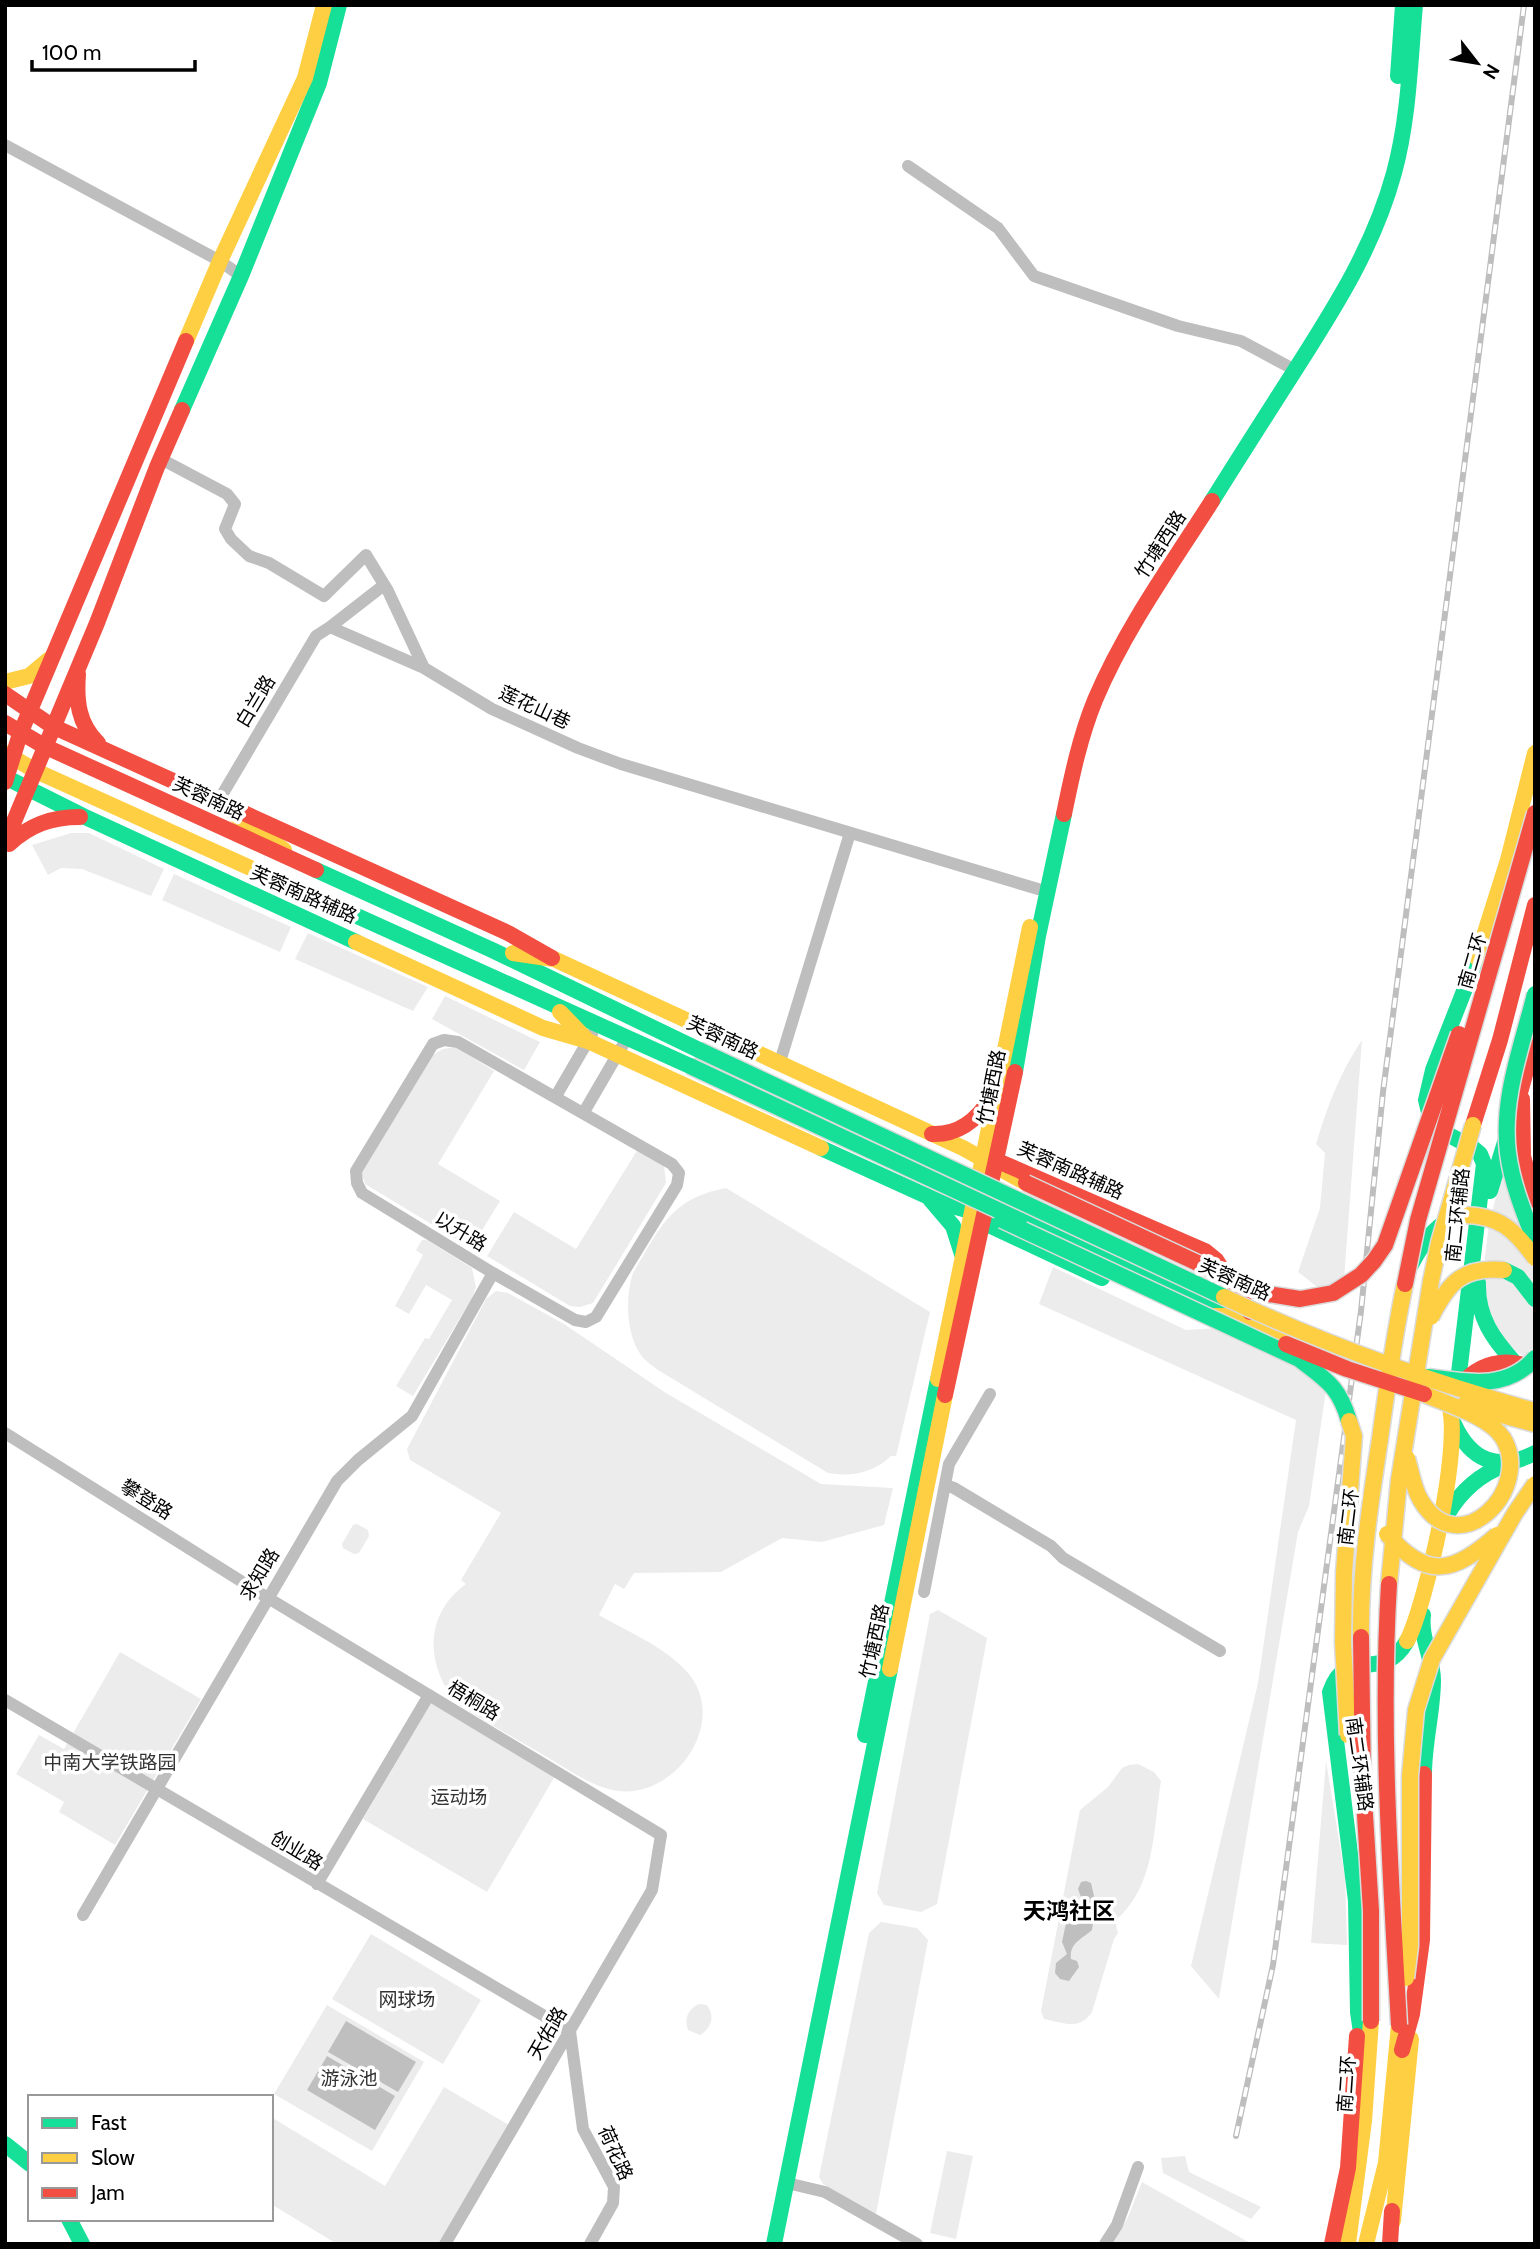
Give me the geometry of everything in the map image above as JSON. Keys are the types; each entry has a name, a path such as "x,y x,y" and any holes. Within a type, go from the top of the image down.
{"main road":[{"path":"6,779 9,755 220,261 305,78 324,5"},
{"path":"5,846 161,459 241,276 319,83 339,5"},
{"name":"竹塘西路","path":"992,1165 1004,1132 1038,936 1080,743 1112,663 1291,368 1355,256 1371,217 1386,165 1396,105 1403,5"},
{"name":"竹塘西路","path":"764,2244 877,1673 969,1261 984,1216 992,1165 997,1086 1072,742 1084,704 1121,630 1291,368 1347,289 1380,221 1398,156 1406,110 1415,5"},
{"path":"5,682 23,680 39,672 55,650"},
{"path":"79,665 77,691 80,719 89,737 108,751"},
{"path":"5,694 52,726 508,933 554,959 963,1148 1026,1183 1262,1293 1279,1298 1298,1299 1326,1295 1349,1285 1375,1263 1385,1245 1435,1098 1507,915"},
{"name":"芙蓉南路","path":"5,723 44,747 492,950 1244,1307 1430,1387"},
{"name":"南二环辅路","path":"1334,2244 1345,2182 1356,2072 1365,2017 1356,1901 1330,1692 1338,1672 1356,1665 1381,1665 1392,1661 1407,1641 1418,1611 1446,1494 1452,1411 1460,1386 1484,1164 1482,1154 1476,1149 1437,1130 1427,1112 1427,1087 1494,908 1519,825 1535,752"},
{"name":"芙蓉南路","path":"9,755 36,771 690,1066 1215,1313 1347,1369 1430,1387"},
{"name":"芙蓉南路辅路","path":"6,779 543,1028 589,1041"},
{"path":"213,797 303,864"},
{"name":"南二环","path":"1348,2244 1368,2069 1365,2017 1371,1911 1361,1732 1361,1629 1363,1569 1374,1477 1396,1327 1418,1220 1535,813"},
{"path":"5,846 23,830 47,818 87,818"},
{"path":"1399,2025 1386,1756 1388,1598 1395,1508 1439,1243 1500,1040 1535,905"},
{"path":"492,950 554,959"},
{"path":"1535,994 1510,1093 1507,1142 1516,1189 1535,1241"},
{"path":"552,1004 589,1041 943,1203 984,1216 1299,1359 1333,1386 1343,1401 1354,1436 1344,1573 1345,1705 1368,1863"},
{"name":"南二环辅路","path":"1516,1363 1492,1336 1483,1321 1477,1289 1489,1198 1535,1038"},
{"path":"1524,1083 1521,1116 1535,1200"},
{"path":"932,1134 950,1133 973,1122 997,1086"},
{"path":"984,1216 1021,1215 1236,1316 1321,1349 1023,1209 1008,1197 992,1165"},
{"name":"芙蓉南路辅路","path":"992,1165 1205,1251 1216,1259 1253,1317"},
{"path":"919,1192 932,1200 947,1217 969,1261"},
{"path":"1409,1268 1427,1236 1438,1226 1462,1214 1483,1214 1500,1220 1525,1244 1535,1258"},
{"path":"984,1216 1184,1315 1236,1316"},
{"name":"竹塘西路","path":"774,2244 949,1378 969,1261"},
{"path":"1422,1338 1441,1298 1463,1274 1485,1268 1504,1270 1518,1277 1535,1298"},
{"path":"1430,1387 1503,1379 1523,1371 1535,1359"},
{"path":"1430,1387 1447,1389 1460,1386 1488,1364 1502,1361 1516,1363 1535,1372"},
{"path":"1430,1387 1446,1399 1452,1411 1457,1435 1473,1454 1483,1460 1520,1462"},
{"path":"1430,1387 1535,1411"},
{"path":"1430,1387 1535,1424"},
{"path":"1405,1435 1406,1454 1414,1488 1429,1513 1444,1522 1468,1526 1492,1517 1502,1507 1513,1480 1515,1465 1506,1440 1484,1421 1430,1387"},
{"path":"1390,2244 1422,1945 1424,1750 1433,1670 1422,1636 1422,1620 1452,1505 1469,1485 1495,1468 1520,1462 1535,1452"},
{"path":"1374,1477 1376,1508 1386,1533 1398,1549 1420,1564 1448,1567 1469,1559 1502,1531 1535,1484"},
{"path":"1380,2244 1399,2025 1410,1946 1410,1776 1416,1710 1433,1659 1515,1513"},
{"path":"1395,2072 1415,2011"},
{"path":"5,2144 28,2162"},
{"path":"1386,2163 1392,2221"},
{"path":"1366,2244 1386,2163"},
{"path":"1342,2244 1352,2214"},
{"name":"南二环辅路","path":"1334,2244 1352,2214"},
{"path":"70,2221 82,2244"}],"street":[{"path":"5,145 220,261 241,276"},
{"path":"908,166 998,228 1034,276 1178,326 1241,341 1291,368"},
{"path":"161,459 226,494 234,504 225,529 231,539 249,556 269,563 324,596 366,555 384,585 424,668"},
{"name":"白兰路","path":"213,797 316,636 384,585"},
{"name":"莲花山巷","path":"330,627 424,668 492,709 578,748 621,764 1038,889"},
{"path":"779,1065 850,833"},
{"path":"556,1096 598,1025"},
{"path":"584,1112 627,1038"},
{"name":"以升路","path":"444,1040 458,1042 584,1112 672,1164 679,1173 677,1185 596,1317 586,1322 575,1320 493,1273 362,1193 357,1183 355,1171 433,1044 444,1040"},
{"name":"求知路","path":"83,1915 337,1481 358,1460 412,1416 493,1273"},
{"path":"924,1592 949,1464 990,1394"},
{"name":"攀登路","path":"5,1433 268,1598"},
{"path":"945,1485 1051,1546 1063,1558 1220,1651"},
{"name":"梧桐路","path":"268,1598 661,1835"},
{"path":"317,1884 429,1695"},
{"name":"创业路","path":"5,1699 570,2031"},
{"name":"天佑路","path":"445,2244 652,1890 661,1835"},
{"name":"荷花路","path":"570,2031 583,2129 614,2187 613,2203 590,2244"},
{"path":"1105,2244 1117,2225 1138,2167"},
{"path":"786,2183 825,2192 917,2244"}],"green space":[{"path":"71,833 89,833 164,869 151,896 82,869 61,868 48,875 32,845"},
{"path":"174,874 291,927 280,952 162,900"},
{"path":"308,933 428,987 413,1011 295,959"},
{"path":"445,996 540,1042 524,1070 432,1019"},
{"path":"1362,1040 1344,1279 1320,1289 1298,1272 1320,1208 1325,1153 1316,1144 1335,1090"},
{"path":"456,1047 494,1071 438,1164 500,1201 471,1248 365,1184 361,1171 431,1056 443,1049"},
{"path":"638,1149 664,1165 666,1183 593,1303 580,1307 570,1306 487,1256 514,1212 576,1249"},
{"path":"1503,1170 1535,1260 1535,1366 1506,1343 1485,1306 1483,1275 1489,1224"},
{"path":"726,1188 930,1312 896,1456 891,1456 862,1472 828,1473 658,1370 641,1355 632,1337 628,1315 633,1273 668,1218 691,1200"},
{"path":"422,1240 427,1240 472,1268 476,1287 413,1396 396,1386 452,1300 426,1285 409,1314 395,1306 423,1255 416,1250"},
{"path":"1053,1267 1186,1330 1218,1328 1288,1360 1326,1390 1309,1506 1298,1532 1219,1999 1191,1966 1258,1683 1296,1420 1039,1304"},
{"path":"496,1291 508,1293 564,1324 666,1393 821,1484 893,1488 884,1525 822,1542 782,1538 721,1572 634,1573 624,1589 615,1584 599,1615 658,1648 679,1664 699,1692 703,1713 691,1753 677,1769 660,1782 640,1790 618,1791 588,1781 459,1705 440,1675 435,1659 436,1626 442,1611 466,1584 461,1580 501,1513 410,1460 407,1449 486,1299"},
{"path":"357,1524 368,1530 369,1536 359,1553 354,1554 343,1548 342,1544 353,1525"},
{"path":"938,1610 987,1638 937,1904 921,1912 884,1905 877,1893 930,1614"},
{"name":"中南大学铁路园","path":"120,1652 201,1699 115,1845 59,1812 64,1802 16,1774 39,1735 64,1749"},
{"name":"运动场","path":"431,1703 555,1776 487,1892 363,1819"},
{"path":"1326,1761 1345,1877 1347,1945 1311,1943"},
{"path":"1138,1764 1154,1772 1161,1781 1154,1838 1145,1874 1128,1907 1115,1921 1118,1933 1092,2012 1076,2024 1044,2019 1041,2011 1080,1810 1108,1787 1122,1768"},
{"path":"881,1922 917,1928 928,1940 876,2214 823,2184 819,2177 869,1933"},
{"name":"网球场","path":"371,1934 481,2000 443,2064 332,1999"},
{"path":"700,2004 707,2005 711,2017 710,2025 700,2035 688,2030 686,2021 690,2011"},
{"name":"游泳池","path":"327,2005 424,2062 372,2151 274,2094"},
{"path":"444,2087 509,2125 438,2244 337,2244 273,2205 273,2118 385,2186"},
{"path":"947,2151 973,2156 956,2239 930,2233"},
{"path":"1185,2156 1189,2172 1261,2207 1251,2219 1163,2173 1161,2158"},
{"path":"1142,2182 1252,2244 1112,2244 1128,2217"}],"shaded area":[{"path":"1081,1882 1091,1883 1094,1896 1087,1910 1093,1923 1092,1930 1072,1949 1071,1959 1077,1961 1079,1967 1069,1981 1060,1979 1055,1973 1056,1963 1067,1954 1062,1942 1066,1923 1076,1925 1082,1900 1078,1889"},
{"path":"346,2021 416,2062 398,2092 328,2052"},
{"path":"327,2056 395,2096 375,2130 307,2090"}],"railway":[{"path":"1236,2136 1273,1965 1361,1311 1383,1092 1524,5"}],"traffic: fast":[{"path":"182,410 241,276 319,83 339,5"},
{"path":"1398,76 1403,5"},
{"path":"1212,501 1326,320 1353,274 1376,225 1394,173 1403,131 1415,5"},
{"path":"5,777 83,816 356,942"},
{"path":"1015,1072 1038,936 1064,814"},
{"path":"316,870 492,950 699,1050"},
{"path":"317,898 690,1066"},
{"path":"1457,1390 1484,1164 1480,1154 1473,1148 1438,1129 1431,1121 1426,1100 1433,1070 1477,958"},
{"path":"1535,994 1514,1073 1507,1113 1508,1153 1512,1176 1535,1241"},
{"path":"699,1050 1224,1297"},
{"path":"690,1066 1019,1220"},
{"path":"1490,1191 1505,1142"},
{"path":"821,1148 942,1203 1002,1220"},
{"path":"930,1199 953,1226 962,1254"},
{"path":"1007,1211 1050,1228 1228,1313"},
{"path":"1411,1265 1428,1238 1439,1226 1453,1217"},
{"path":"976,1219 1102,1278"},
{"path":"1002,1220 1299,1359 1336,1392 1349,1421"},
{"path":"1504,1270 1518,1277 1535,1299"},
{"path":"1478,1283 1483,1317 1515,1363"},
{"path":"1428,1377 1471,1382 1499,1380 1512,1376 1535,1358"},
{"path":"865,1735 938,1379"},
{"path":"1454,1424 1469,1447 1487,1460 1509,1462 1535,1453"},
{"path":"1447,1515 1458,1498 1472,1484 1507,1464"},
{"path":"1423,1615 1423,1632 1433,1680 1424,1774"},
{"path":"1363,2046 1358,2012 1356,1901 1330,1692 1337,1678 1346,1670 1386,1661 1397,1654 1407,1641"},
{"path":"774,2244 890,1669"},
{"path":"5,2144 28,2162"},
{"path":"70,2221 82,2244"}],"traffic: slow":[{"path":"186,341 305,78 324,5"},
{"path":"5,682 29,676 48,660"},
{"path":"5,753 36,771 317,898"},
{"path":"1477,958 1508,860 1535,753"},
{"path":"234,814 284,850"},
{"path":"938,1379 1030,927"},
{"path":"356,942 543,1028 588,1041"},
{"path":"513,953 554,959 963,1148 1026,1183"},
{"path":"560,1012 588,1041 821,1148"},
{"path":"1389,1584 1399,1480 1431,1281 1439,1243 1473,1125"},
{"path":"1462,1215 1496,1221 1520,1239 1535,1258"},
{"path":"1431,1317 1444,1294 1459,1279 1478,1271 1504,1270"},
{"path":"1361,1637 1362,1587 1369,1513 1405,1284"},
{"path":"1224,1297 1377,1361 1535,1411"},
{"path":"1210,1316 1235,1316 1301,1344"},
{"path":"1407,1458 1420,1499 1436,1518 1453,1525 1471,1523 1487,1513 1500,1497 1508,1478 1510,1458 1503,1438 1496,1430 1478,1417 1424,1394"},
{"path":"890,1669 945,1395"},
{"path":"1407,1641 1433,1558 1448,1480 1451,1417 1446,1399"},
{"path":"1464,1405 1535,1424"},
{"path":"1348,1735 1343,1643 1344,1573 1354,1436 1349,1421"},
{"path":"1406,1978 1410,1946 1410,1776 1416,1710 1432,1659 1515,1513 1535,1484"},
{"path":"1387,1534 1415,1559 1428,1565 1441,1566 1454,1564 1467,1557 1497,1535"},
{"path":"1348,2244 1364,2121 1371,2021"},
{"path":"1366,2244 1386,2163 1399,2025"},
{"path":"1393,2221 1411,2039"}],"traffic: jam":[{"path":"5,782 20,734 186,341"},
{"path":"5,843 182,410"},
{"path":"1064,814 1085,728 1107,674 1149,598 1212,501"},
{"path":"78,674 77,693 82,720 98,743"},
{"path":"5,694 52,726 508,933 552,958"},
{"path":"5,723 44,746 316,870"},
{"path":"1405,1284 1418,1220 1535,813"},
{"path":"9,844 42,823 80,817"},
{"path":"1473,1125 1500,1040 1535,905"},
{"path":"1026,1183 1262,1293 1300,1299 1333,1293 1361,1275 1385,1245 1459,1034"},
{"path":"1515,1111 1535,1038"},
{"path":"945,1395 1015,1072"},
{"path":"932,1134 951,1132 966,1125 980,1113 991,1098"},
{"path":"1522,1099 1523,1156 1535,1200"},
{"path":"1000,1162 1205,1251 1216,1260 1250,1312"},
{"path":"1286,1344 1347,1369 1424,1394"},
{"path":"1460,1386 1479,1369 1487,1366 1520,1364"},
{"path":"1389,1584 1386,1749 1399,2025"},
{"path":"1361,1637 1363,1783 1371,1911 1371,2021"},
{"path":"1402,2050 1412,2014 1422,1940 1424,1774"},
{"path":"1332,2244 1348,2168 1357,2036"},
{"path":"1390,2244 1392,2211"}],"district":[{"name":"天鸿社区","path":"1069,1911"}]}
